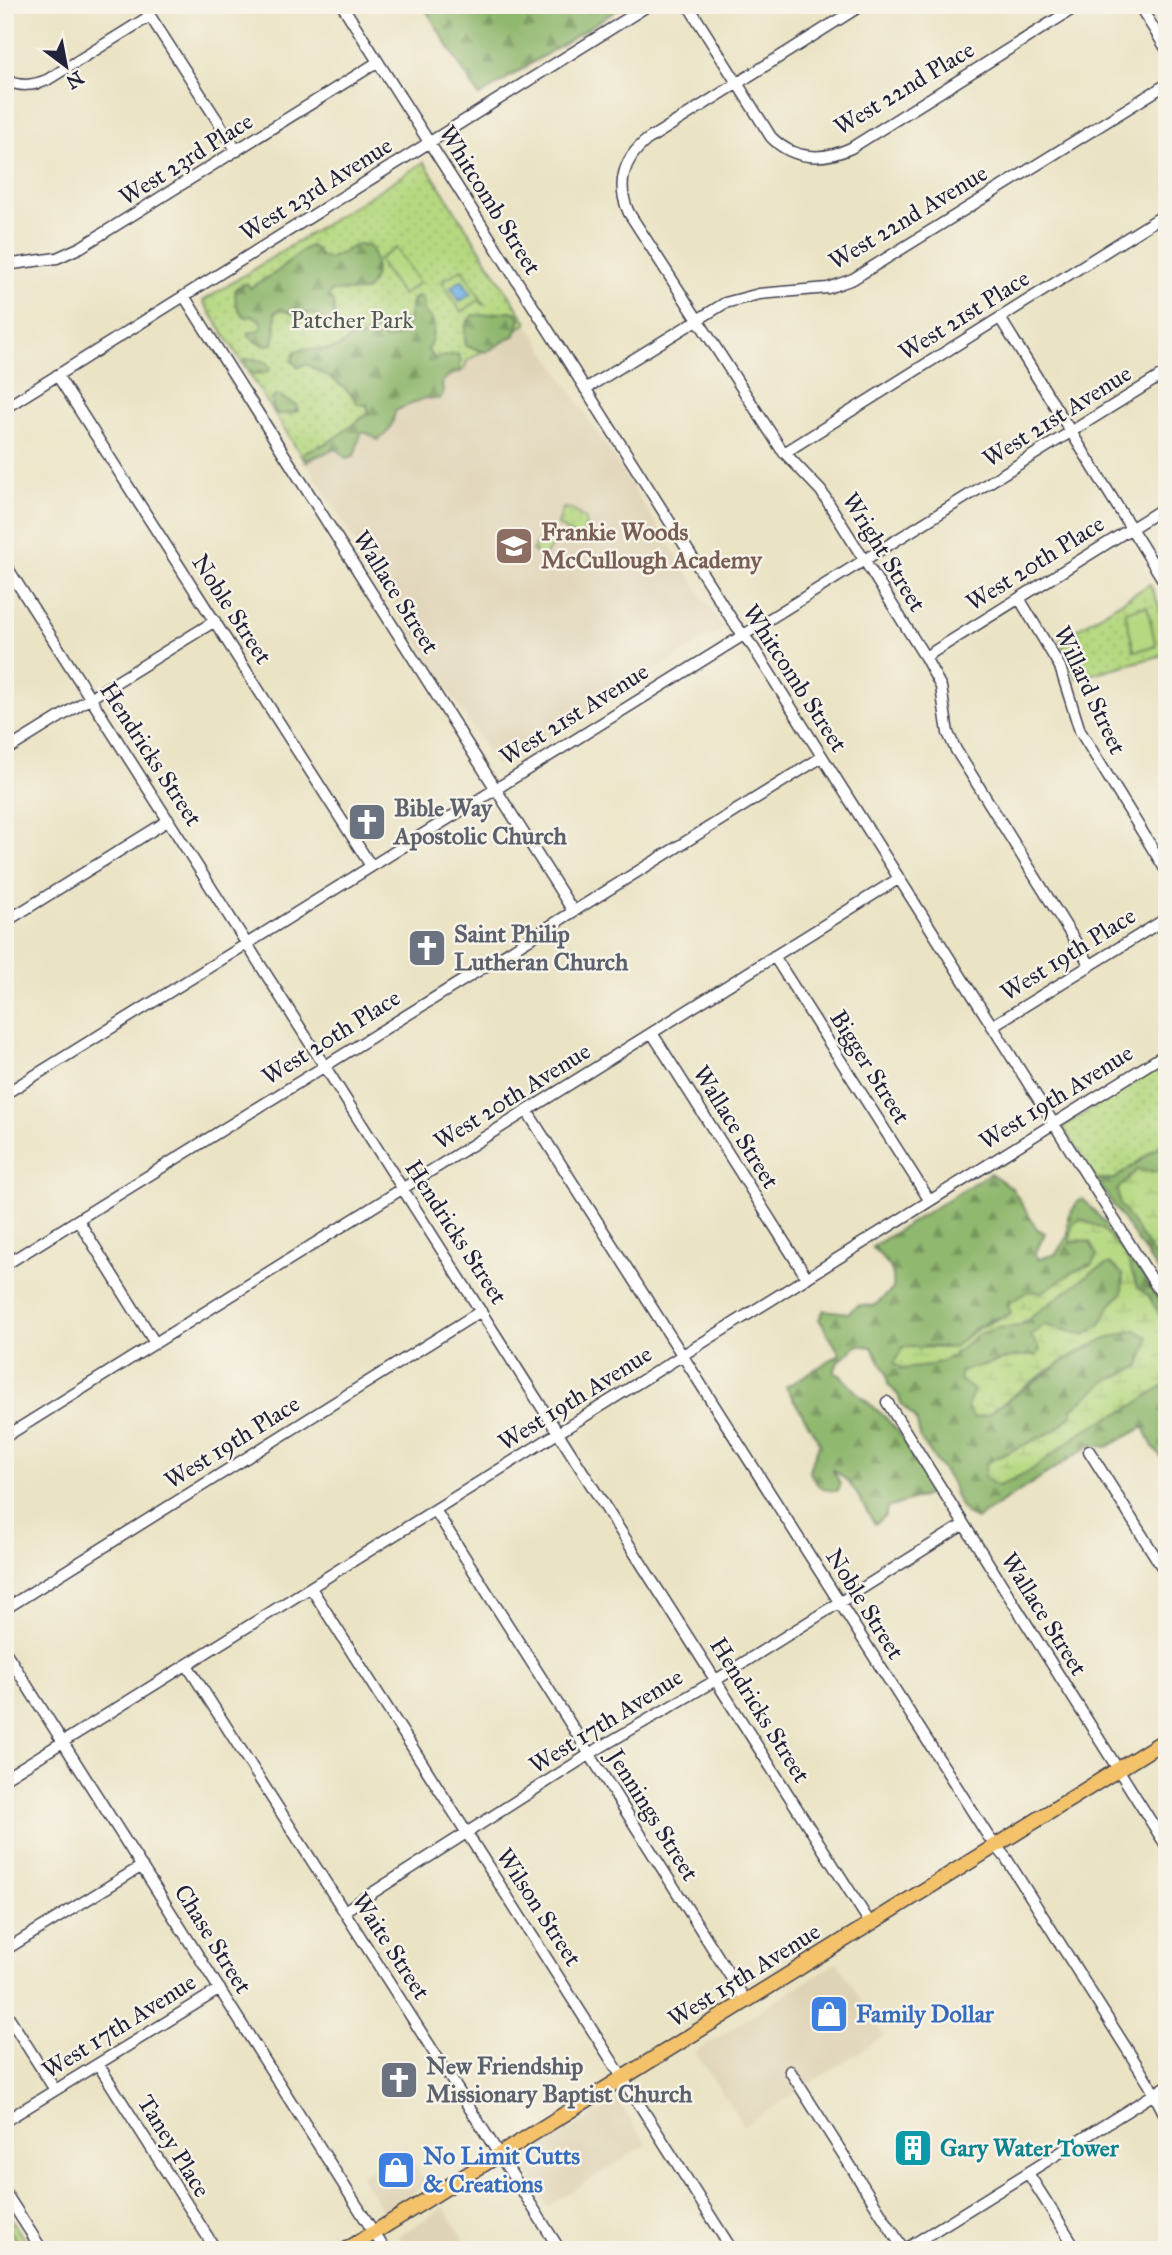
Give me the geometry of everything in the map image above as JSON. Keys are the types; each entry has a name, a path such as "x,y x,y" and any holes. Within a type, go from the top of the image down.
{"main road":[{"name":"West 15th Avenue","path":"346,2250 1167,1739"}],"street":[{"path":"143,5 237,151"},
{"name":"Whitcomb Street","path":"342,5 1167,1303"},
{"name":"West 23rd Avenue","path":"5,408 649,5"},
{"path":"688,5 771,136 787,150 802,155 800,168"},
{"path":"737,84 862,5"},
{"name":"West 22nd Place","path":"802,155 826,156 851,148 1079,5"},
{"path":"1139,5 1167,50"},
{"path":"9,82 29,85 47,79 150,16"},
{"name":"West 23rd Place","path":"5,265 44,261 69,253 107,232 378,62"},
{"name":"Wright Street","path":"737,84 640,146 630,157 622,176 623,195 629,213 783,453 817,486 925,657 941,687 948,733 956,750 1090,965"},
{"name":"West 22nd Avenue","path":"585,389 725,303 773,292 814,291 853,279 1167,84"},
{"name":"West 21st Place","path":"783,453 1167,213"},
{"name":"Wallace Street","path":"184,296 573,911"},
{"path":"1000,318 1167,586"},
{"name":"West 21st Avenue","path":"5,1094 1167,372"},
{"name":"Noble Street","path":"57,375 370,866"},
{"name":"West 20th Place","path":"925,657 1167,506"},
{"name":"Hendricks Street","path":"5,564 870,1923"},
{"name":"Willard Street","path":"1019,598 1060,667 1076,723 1084,739 1167,872"},
{"path":"5,751 215,621"},
{"name":"West 20th Place","path":"5,1265 822,757"},
{"path":"5,922 169,820"},
{"name":"West 20th Avenue","path":"5,1437 898,879"},
{"name":"West 19th Place","path":"992,1026 1167,918"},
{"name":"Bigger Street","path":"774,956 930,1201"},
{"name":"Wallace Street","path":"652,1033 807,1278"},
{"name":"West 19th Avenue","path":"5,1778 1167,1053"},
{"name":"Noble Street","path":"527,1111 839,1602 1058,1939 1167,2119"},
{"path":"78,1220 155,1343"},
{"name":"West 19th Place","path":"5,1609 481,1311"},
{"name":"Wallace Street","path":"887,1402 1167,1847"},
{"path":"1088,1451 1167,1575"},
{"name":"Jennings Street","path":"435,1510 746,2001"},
{"name":"West 17th Avenue","path":"344,1911 590,1754 716,1680 963,1525"},
{"name":"Wilson Street","path":"311,1588 732,2250"},
{"name":"Chase Street","path":"5,1651 385,2250"},
{"name":"Waite Street","path":"187,1665 560,2250"},
{"path":"5,1951 142,1866"},
{"name":"West 17th Avenue","path":"5,2121 220,1989"},
{"path":"5,2011 55,2090"},
{"name":"Taney Place","path":"98,2064 216,2250"},
{"path":"790,2071 904,2250 1167,2086"},
{"path":"1028,2173 1077,2250"},
{"path":"5,2192 42,2250"}],"shaded area":[{"name":"Frankie Woods McCullough Academy","path":"527,323 723,628 542,742 527,745 496,766 306,463"},
{"path":"837,1962 884,2036 744,2126 695,2052"},
{"path":"617,2100 647,2144 547,2207 519,2162"},
{"path":"404,2148 427,2184 383,2212 361,2176"},
{"path":"444,2207 471,2250 407,2250 399,2236"}],"green space":[{"path":"423,5 625,5 479,96"},
{"name":"Patcher Park","path":"424,162 527,323 467,361 461,372 459,366 306,463 203,301"},
{"path":"359,244 369,246 372,251 375,262 373,279 367,290 331,292 328,298 333,301 335,321 331,325 315,315 307,313 298,316 281,309 275,313 273,344 259,343 248,335 262,327 260,320 253,316 245,317 236,304 236,288 247,283 250,288 278,271 310,246 317,250 321,257 329,259"},
{"path":"396,248 419,283 402,295 378,260"},
{"path":"462,269 484,304 479,300 461,312 442,281"},
{"path":"419,296 424,312 433,324 428,351 435,358 458,354 461,361 459,371 442,382 443,394 439,399 425,398 395,411 390,427 378,440 367,433 361,433 354,456 346,458 336,449 306,460 304,452 329,442 369,413 367,405 358,404 348,391 335,381 306,364 298,367 292,361 295,351 332,349 352,337 360,339 375,328 380,331 383,339 398,336 406,327 413,299"},
{"path":"510,311 517,313 520,318 515,335 486,352 466,346 465,329 473,315"},
{"path":"254,359 267,363 270,369 253,374 246,368 244,360"},
{"path":"277,395 298,406 298,411 278,414 273,409 272,399"},
{"path":"563,508 571,509 586,520 585,533 579,540 558,525"},
{"path":"548,529 558,538 543,558 532,550"},
{"path":"1150,584 1162,618 1167,654 1077,678 1060,640"},
{"path":"1147,606 1156,646 1134,651 1125,611"},
{"path":"1167,1061 1167,1144 1157,1148 1115,1179 1096,1180 1063,1127"},
{"path":"1167,1144 1167,1173 1137,1170 1120,1205 1167,1274 1167,1284 1096,1180 1115,1179 1157,1148"},
{"path":"1137,1170 1167,1173 1167,1274 1120,1205 1117,1190"},
{"path":"990,1173 1012,1188 1037,1229 1045,1233 1036,1252 1038,1259 1056,1254 1068,1235 1068,1217 1079,1200 1083,1199 1120,1239 1167,1314 1167,1328 1148,1295 1137,1287 1134,1276 1102,1228 1070,1243 1079,1240 1090,1242 1097,1255 1092,1264 1075,1271 1011,1314 991,1320 973,1330 953,1348 924,1346 902,1369 929,1366 951,1357 977,1335 997,1328 1019,1326 1093,1271 1110,1263 1123,1275 1122,1293 1110,1306 1100,1325 1085,1335 1065,1329 1040,1349 1037,1356 1018,1356 961,1371 1003,1404 1071,1356 1110,1336 1135,1330 1148,1337 1139,1367 1106,1381 1072,1409 1072,1415 1054,1431 986,1463 998,1486 1030,1471 1086,1429 1131,1407 1167,1383 1167,1464 1152,1445 1144,1427 1107,1447 1091,1445 976,1519 966,1514 951,1482 921,1440 916,1419 902,1405 898,1395 888,1384 886,1372 872,1347 858,1345 838,1362 834,1372 884,1416 901,1435 937,1492 887,1508 885,1516 875,1524 853,1488 841,1475 832,1469 840,1483 837,1491 819,1486 814,1479 809,1470 820,1443 786,1387 840,1354 819,1319 824,1310 848,1313 858,1305 874,1306 893,1289 891,1270 872,1247"},
{"path":"1080,1219 1102,1228 1126,1255 1137,1287 1148,1295 1167,1328 1167,1383 1131,1407 1086,1429 1030,1471 998,1486 984,1478 986,1463 1054,1431 1072,1415 1072,1409 1106,1381 1139,1367 1148,1337 1135,1330 1095,1344 1057,1365 987,1415 974,1418 967,1407 974,1390 959,1379 961,1371 1018,1356 1037,1356 1040,1349 1031,1336 1044,1325 1085,1335 1100,1325 1110,1306 1122,1293 1123,1275 1110,1263 1093,1271 1019,1326 997,1328 977,1335 951,1357 929,1366 902,1369 894,1363 903,1347 953,1348 980,1328 1011,1314 1008,1304 1027,1292 1042,1292 1075,1271 1092,1264 1097,1255 1090,1242 1079,1240 1070,1243 1072,1225"},
{"path":"5,2210 31,2250 5,2250"},
{"path":"5,2222 23,2250 8,2250 5,2246"}],"water":[{"path":"462,280 471,294 460,301 451,287"}],"place":[{"name":"Frankie Woods McCullough Academy","path":"514,546"},
{"name":"Bible Way Apostolic Church","path":"367,822"},
{"name":"Saint Philip Lutheran Church","path":"427,948"},
{"name":"Family Dollar","path":"829,2014"},
{"name":"New Friendship Missionary Baptist Church","path":"399,2080"},
{"name":"Gary Water Tower","path":"913,2148"},
{"name":"No Limit Cutts & Creations","path":"396,2170"}]}
